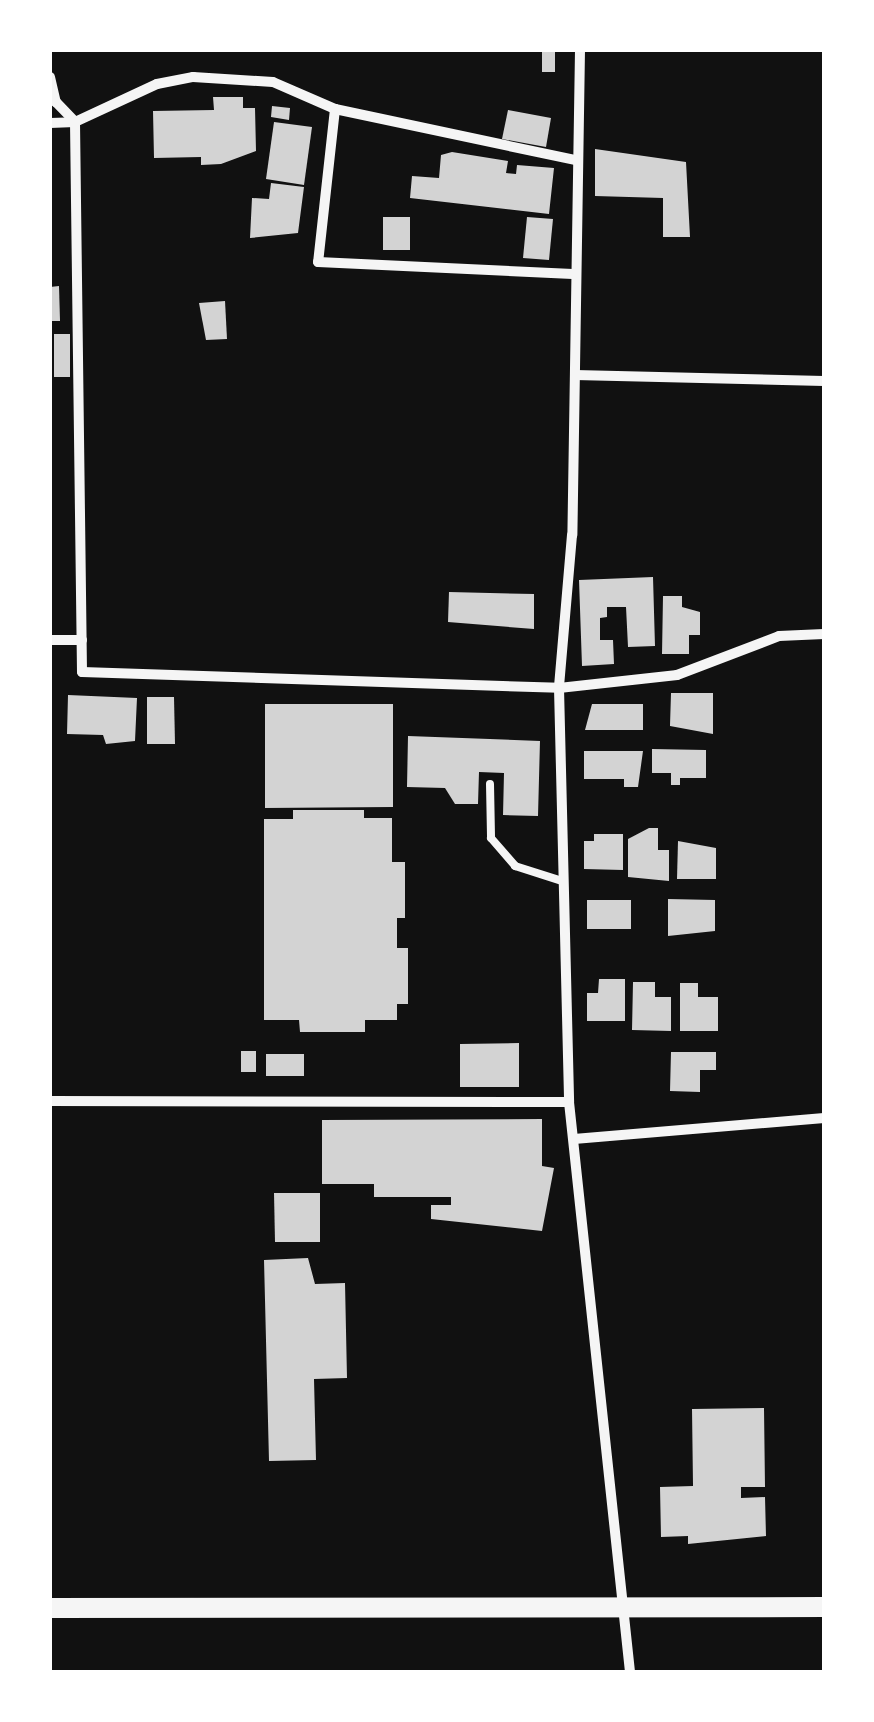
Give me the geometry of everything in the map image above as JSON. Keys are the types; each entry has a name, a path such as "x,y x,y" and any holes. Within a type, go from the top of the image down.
{"main road":[{"path":"50,1608 824,1607"}],"street":[{"path":"580,50 572,274 572,535 559,688 562,880 569,1102 630,1672"},
{"path":"50,77 56,102 75,122 82,672 559,688 677,675 779,636 824,634"},
{"path":"50,124 75,122 158,84 193,77 273,82 335,109 575,160"},
{"path":"335,109 318,262 572,274"},
{"path":"575,375 824,381"},
{"path":"50,640 82,640"},
{"path":"50,1101 569,1102"},
{"path":"574,1139 824,1118"}],"lane":[{"path":"490,784 491,838 515,866 562,880"}],"building":[{"path":"542,50 555,50 555,72 542,72"},
{"path":"213,97 243,97 243,108 255,108 256,151 221,164 201,165 201,157 154,158 153,111 214,110"},
{"path":"272,106 290,108 289,120 271,117"},
{"path":"508,110 551,118 546,147 502,139"},
{"path":"274,122 312,127 304,185 266,179"},
{"path":"595,149 686,162 690,237 663,237 663,198 595,196"},
{"path":"452,152 508,161 506,173 516,174 517,165 554,168 549,214 410,198 412,176 439,178 441,155"},
{"path":"271,183 304,187 298,233 250,238 252,198 269,199"},
{"path":"383,217 410,217 410,250 383,250"},
{"path":"527,217 553,219 549,260 523,258"},
{"path":"59,286 60,321 50,321 50,287"},
{"path":"225,301 227,339 206,340 199,303"},
{"path":"54,334 70,334 70,377 54,377"},
{"path":"653,577 655,646 628,647 626,607 607,607 607,617 600,618 600,640 613,640 614,664 582,666 579,580"},
{"path":"449,592 534,594 534,629 448,622"},
{"path":"663,596 682,596 682,607 700,612 700,635 689,635 689,654 662,654"},
{"path":"671,693 713,693 713,734 670,726"},
{"path":"68,695 137,698 135,741 106,744 103,735 67,734"},
{"path":"147,697 174,697 175,744 147,744"},
{"path":"265,704 393,704 393,807 265,808"},
{"path":"592,704 643,704 643,730 585,730"},
{"path":"408,736 540,741 538,816 503,815 504,773 479,772 478,804 455,804 445,788 407,787"},
{"path":"652,749 706,750 706,778 680,778 680,785 671,785 671,773 652,773"},
{"path":"584,751 643,751 638,787 624,787 624,779 584,779"},
{"path":"293,810 364,810 364,818 392,818 392,862 405,862 405,918 397,918 397,948 408,948 408,1004 397,1004 397,1020 365,1020 365,1032 300,1032 299,1020 264,1020 264,819 293,819"},
{"path":"649,828 658,828 658,850 669,850 669,881 628,877 628,839"},
{"path":"594,834 623,834 623,870 584,869 584,841 594,841"},
{"path":"678,841 716,848 716,879 677,879"},
{"path":"668,899 715,900 715,931 668,936"},
{"path":"587,900 631,900 631,929 587,929"},
{"path":"599,979 625,979 625,1021 587,1021 587,993 598,993"},
{"path":"633,982 655,982 655,997 671,997 671,1031 632,1030"},
{"path":"680,983 698,983 698,997 718,997 718,1031 680,1031"},
{"path":"519,1043 519,1087 460,1087 460,1044"},
{"path":"241,1051 256,1051 256,1072 241,1072"},
{"path":"671,1052 716,1052 716,1070 700,1070 700,1092 670,1091"},
{"path":"266,1054 304,1054 304,1076 266,1076"},
{"path":"542,1119 542,1166 554,1168 542,1231 431,1219 431,1205 451,1205 451,1197 374,1197 374,1184 322,1184 322,1120"},
{"path":"274,1193 320,1193 320,1242 275,1242"},
{"path":"308,1258 315,1284 345,1283 347,1378 314,1379 316,1460 269,1461 264,1260"},
{"path":"764,1408 765,1487 741,1487 741,1498 765,1497 766,1536 688,1544 688,1536 661,1537 660,1487 693,1486 692,1409"}]}
